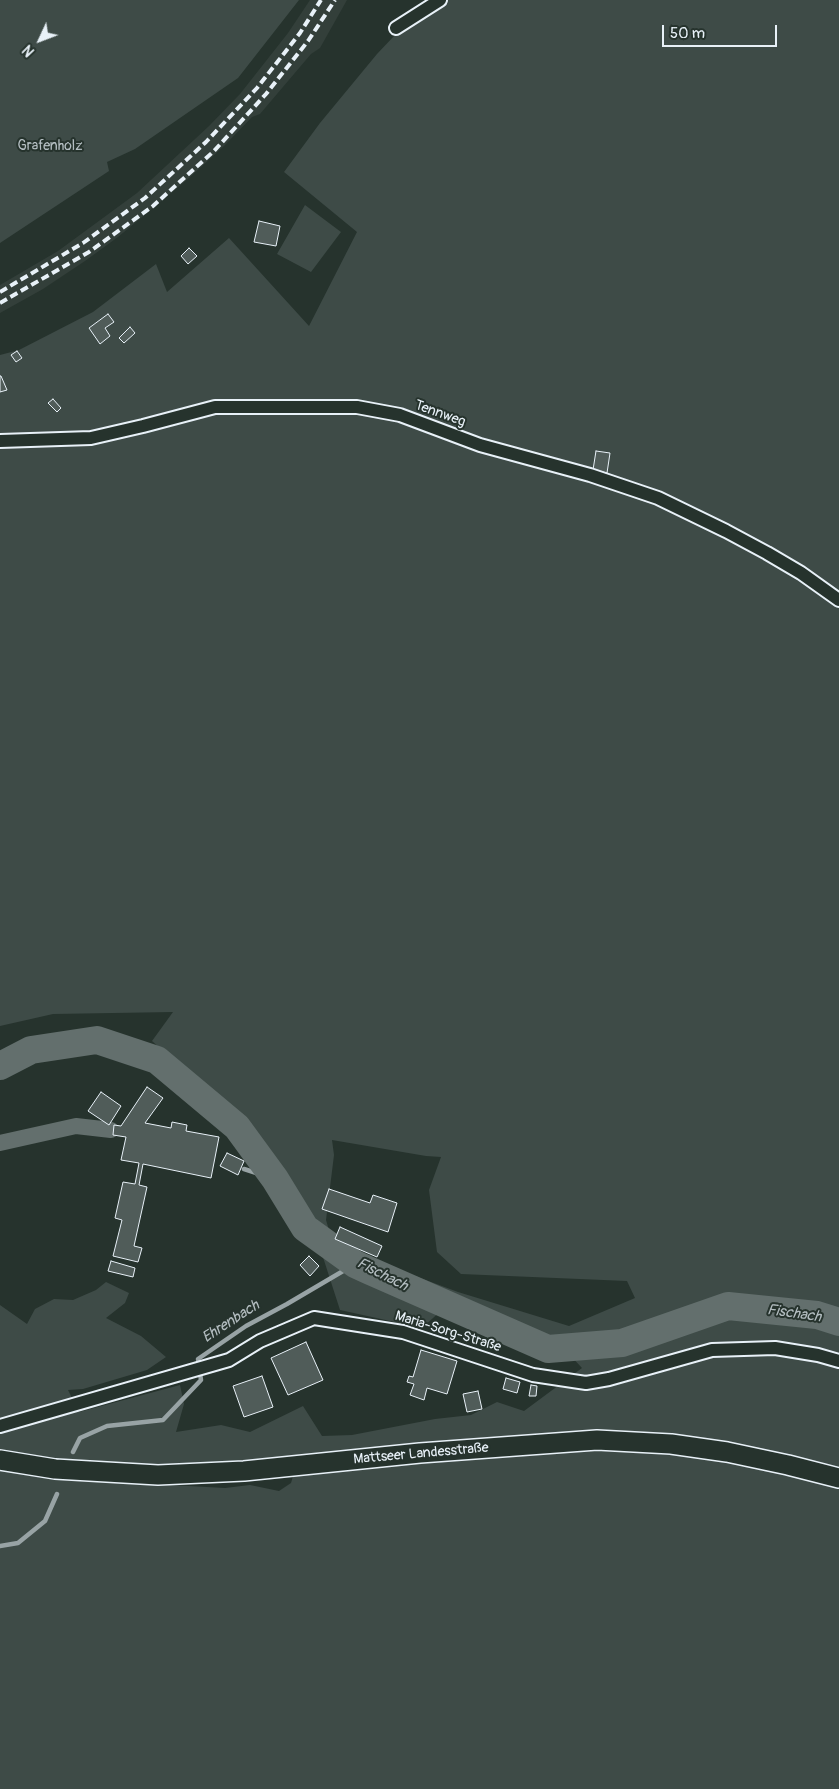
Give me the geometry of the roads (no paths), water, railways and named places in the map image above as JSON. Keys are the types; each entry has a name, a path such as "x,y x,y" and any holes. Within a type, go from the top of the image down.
{"main road":[{"name":"Mattseer Landesstraße","path":"0,1460 55,1469 158,1475 244,1471 430,1452 597,1440 690,1446 788,1465 839,1478"}],"street":[{"path":"396,28 440,0"},
{"name":"Tennweg","path":"0,441 91,438 215,407 357,407 391,413 480,445 590,475 658,498 767,553 801,573 839,600"},
{"name":"Maria-Sorg-Straße","path":"0,1426 229,1360 260,1341 314,1318 403,1332 533,1374 586,1383 609,1379 712,1350 776,1348 818,1355 839,1361"}],"waterway":[{"name":"Fischach","path":"0,1066 31,1050 97,1040 157,1060 237,1127 275,1179 305,1228 355,1264 548,1349 622,1343 728,1306 817,1315 839,1322"},
{"path":"0,1143 76,1126 111,1130"},
{"path":"244,1169 275,1179"},
{"name":"Ehrenbach","path":"73,1452 80,1438 107,1426 163,1420 201,1380 198,1359 246,1326 355,1264"},
{"name":"Ehrenbach","path":"0,1546 18,1543 45,1521 57,1494"}],"railway":[{"path":"0,292 83,243 145,198 206,142 257,88 300,33 321,0"},
{"path":"0,303 89,252 153,206 214,151 266,94 308,41 335,0"}],"park label":[{"name":"Grafenholz","path":"50,146"}]}
